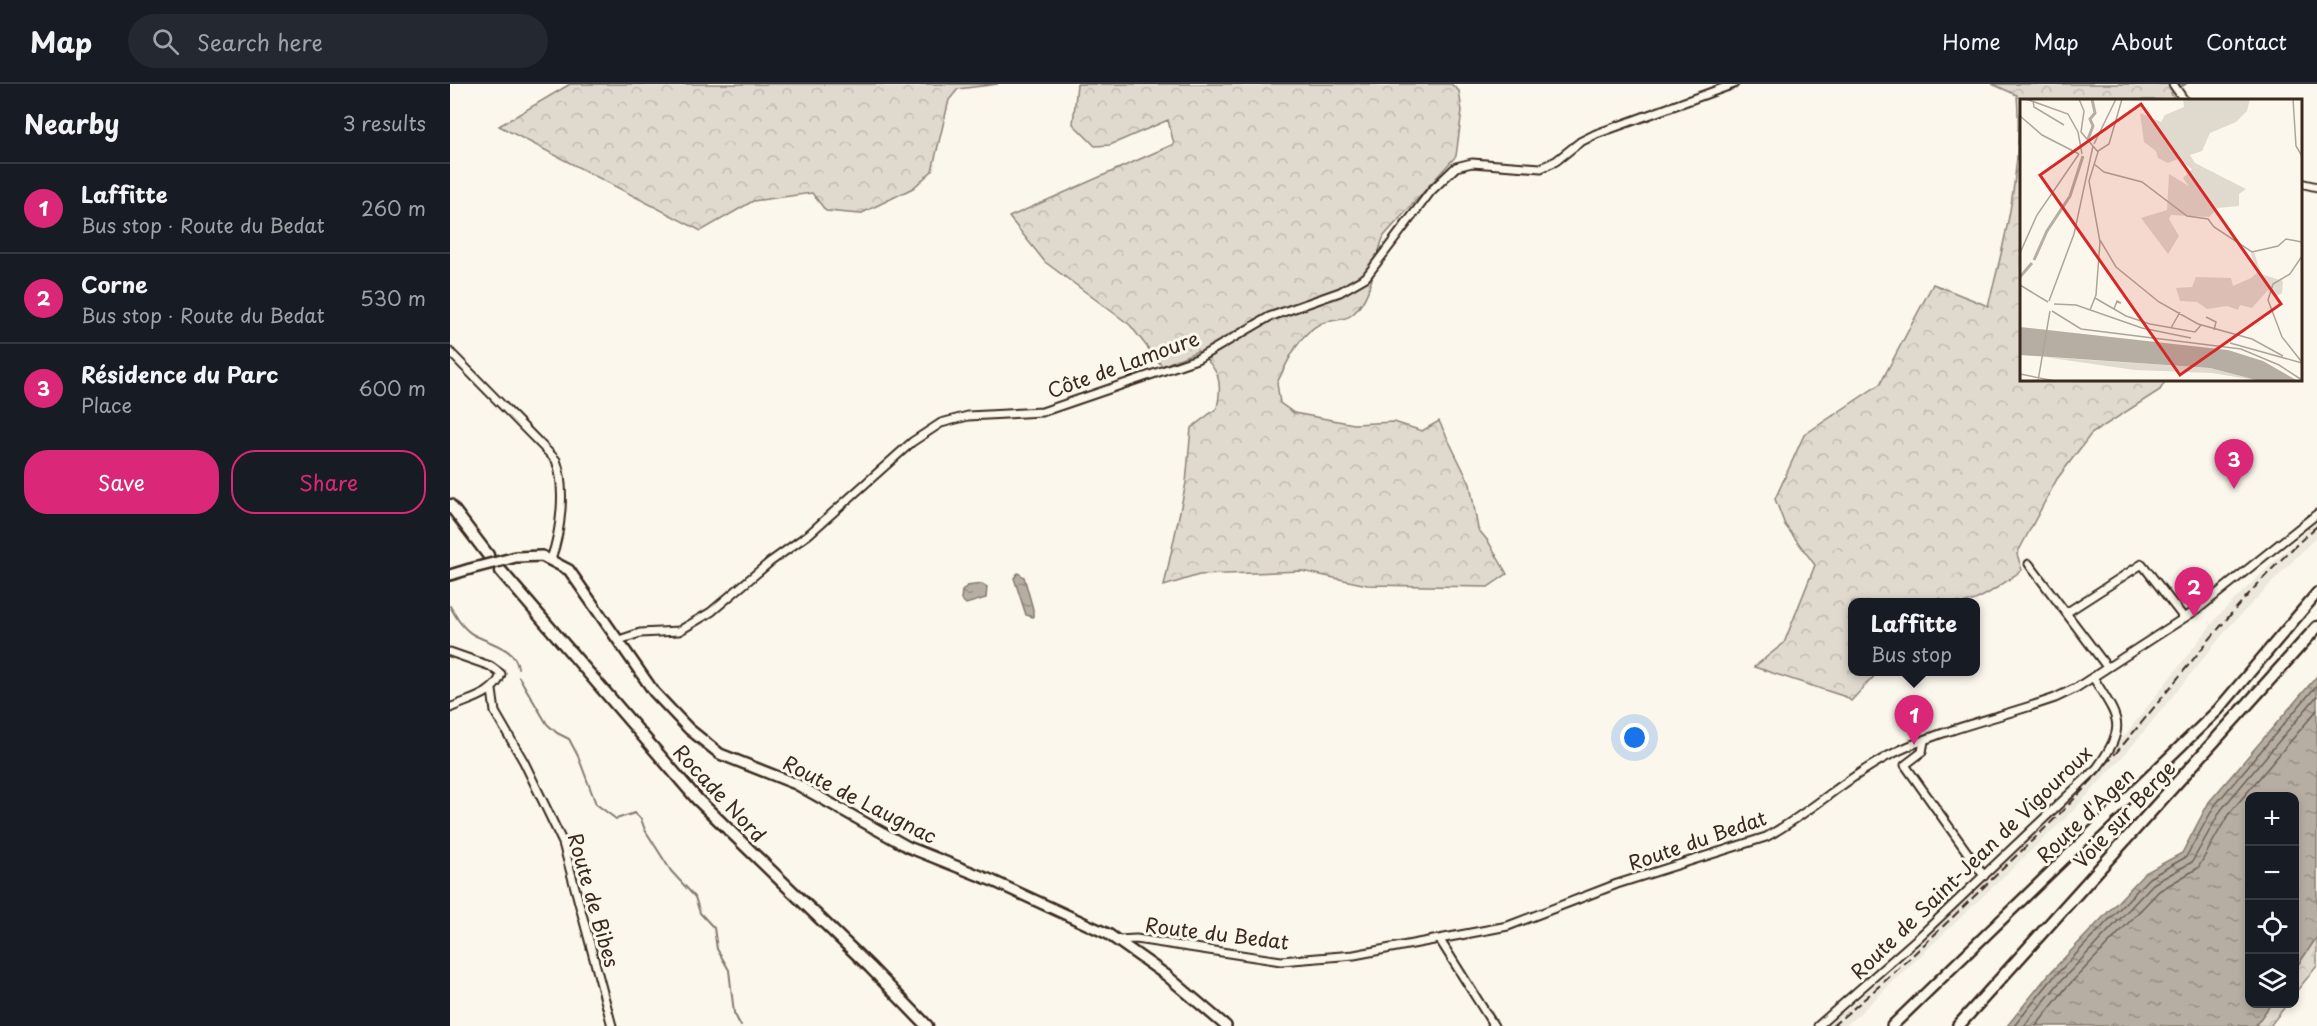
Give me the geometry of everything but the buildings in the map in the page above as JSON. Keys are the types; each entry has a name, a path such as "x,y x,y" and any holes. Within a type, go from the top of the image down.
{"main road":[{"path":"450,505 488,555"},
{"name":"Rocade Nord","path":"501,571 697,799 870,967 927,1026"},
{"name":"Voie sur Berge","path":"1958,1026 2317,627"}],"street":[{"name":"Côte de Lamoure","path":"619,640 639,633 679,632 711,612 770,562 817,527 912,442 941,423 968,416 1042,412 1197,359 1269,317 1340,292 1361,281 1376,266 1431,191 1460,165 1472,163 1541,168 1556,161 1590,136 1734,84"},
{"path":"2173,84 2183,99"},
{"path":"2302,183 2317,187"},
{"path":"450,352 556,460 560,478 560,531 551,559 542,556 516,557 450,575"},
{"name":"Route du Bedat","path":"1118,940 1136,939 1281,961 1354,955 1440,940 1531,919 1617,884 1766,837 1788,825 1862,771 1889,756 1924,741 2055,698 2093,677 2184,618 2317,514"},
{"name":"Route de Laugnac","path":"551,559 569,570 578,580 654,692 697,736 720,754 796,784 908,847 1011,889 1118,940 1167,975 1226,1026"},
{"path":"2029,564 2107,668"},
{"path":"2066,613 2142,564 2184,618"},
{"name":"Route d'Agen","path":"1892,1026 2218,710 2317,593"},
{"path":"450,652 490,666 501,674 498,684 492,690 450,708"},
{"name":"Route de Saint-Jean de Vigouroux","path":"1818,1026 1862,990 2078,788 2112,747 2119,730 2118,724 2115,713 2093,677"},
{"name":"Route de Bibes","path":"492,690 495,712 524,762 563,843 612,1026"},
{"path":"1924,741 1922,752 1905,765 1984,876"},
{"path":"1440,940 1494,1026"}],"shaded area":[{"path":"2317,520 2317,536 2229,627 2127,752 2073,811 1858,1015 1845,1026 1827,1026 1904,960 2059,810 2122,739 2219,615"}],"green space":[{"path":"570,84 998,84 958,89 949,100 932,171 913,188 860,214 826,211 812,193 753,201 701,231 499,126"},
{"path":"1077,84 1451,84 1459,91 1462,111 1456,156 1384,236 1370,286 1361,305 1350,316 1320,324 1305,335 1294,350 1277,383 1280,403 1294,413 1354,424 1394,422 1422,431 1439,421 1470,484 1478,529 1488,541 1507,574 1488,587 1367,585 1302,571 1199,575 1164,586 1186,483 1191,428 1217,408 1220,390 1218,376 1211,364 1198,351 1162,366 1130,325 1045,262 1009,217 1174,144 1168,120 1110,145 1095,146 1073,124"},
{"path":"1992,84 2186,84 2171,93 2174,99 2020,99 2020,381 2165,381 2160,390 2091,434 2057,479 2017,554 2022,570 1994,590 1979,598 1848,598 1848,676 1874,676 1851,701 1846,697 1754,667 1784,643 1815,565 1785,525 1775,499 1804,435 1880,384 1933,284 1988,306 2012,202 2018,148 2017,95"},
{"path":"2317,937 2317,966 2299,988 2299,963"},
{"path":"2268,1008 2284,1008 2270,1026 2255,1026"}],"water":[{"path":"1018,573 1024,577 1033,617 1026,615 1014,578"},
{"path":"982,584 987,587 986,598 966,604 961,599 962,591 967,586"},
{"path":"2317,676 2317,937 2299,963 2299,792 2245,792 2245,1008 2268,1008 2255,1026 2007,1026 2049,974 2145,873 2182,853 2209,802"}],"waterway":[{"path":"450,606 466,629 507,651 516,661 518,668"},
{"path":"519,677 547,724 557,733 569,739 596,804 616,819 635,813 641,819 645,830 671,871 695,897 700,913 714,928 717,949 729,970 734,1013 741,1026"}],"railway":[{"path":"1832,1026 1912,956 2074,799 2128,739 2231,614 2287,554 2317,526"}],"place":[{"name":"Résidence du Parc","path":"2234,489"},
{"name":"Corne","path":"2194,617"},
{"name":"Laffitte","path":"1914,745"}]}
